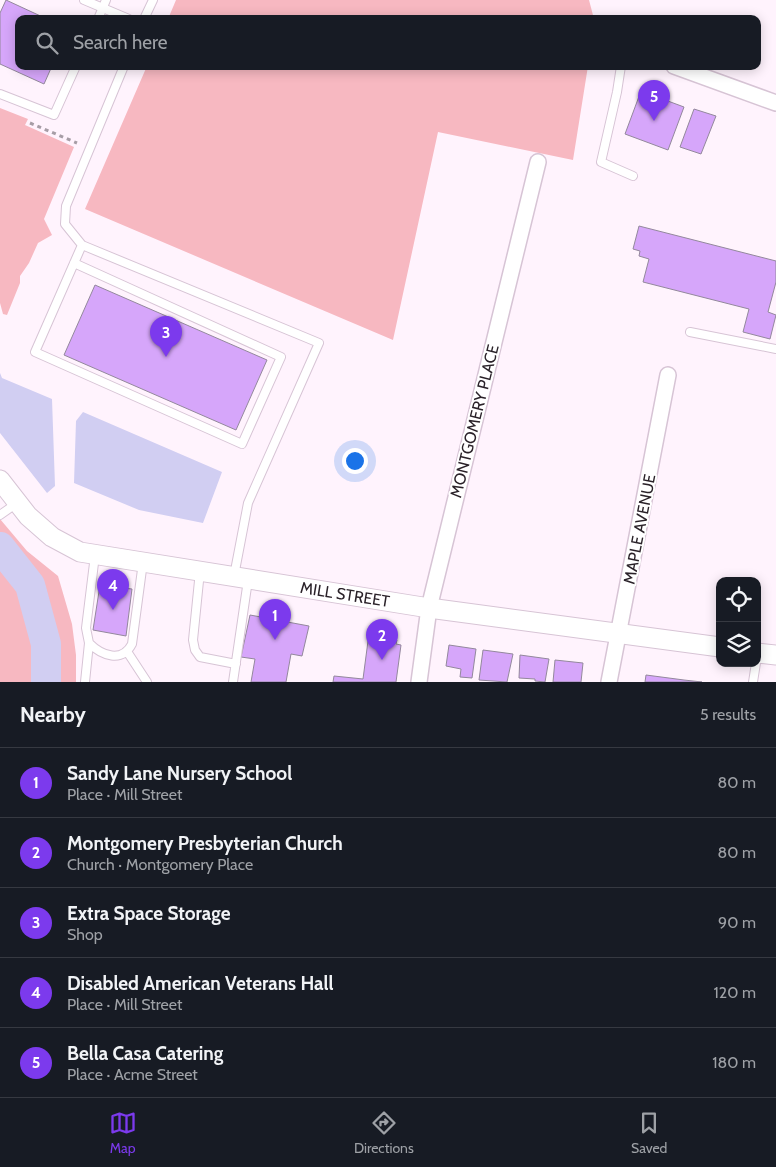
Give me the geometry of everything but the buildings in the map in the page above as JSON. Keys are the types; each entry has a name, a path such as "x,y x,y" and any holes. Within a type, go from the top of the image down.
{"street":[{"path":"685,70 776,103"},
{"name":"MONTGOMERY PLACE","path":"418,682 429,608 538,162"},
{"name":"MAPLE AVENUE","path":"609,682 668,375"},
{"name":"MILL STREET","path":"0,480 28,516 52,537 80,552 429,608 716,646"},
{"path":"761,654 776,655"}],"lane":[{"path":"84,0 119,15"},
{"path":"99,15 106,0"},
{"path":"146,15 153,0"},
{"path":"0,94 54,115 74,70"},
{"path":"122,70 66,206 65,224 82,244 320,343 248,503 233,682"},
{"path":"620,70 617,92 602,162 632,176"},
{"path":"74,263 281,356 242,444 35,352 82,244"},
{"path":"690,332 776,349"},
{"path":"0,515 18,502"},
{"path":"85,682 88,643 86,628 95,555"},
{"path":"88,643 103,654 119,656 128,653 132,644 143,562"},
{"path":"200,571 193,640 194,650 200,657 236,664"},
{"path":"128,653 145,681"},
{"path":"753,682 755,667"}],"path":[{"path":"30,123 77,143"}],"shaded area":[{"path":"176,0 589,0 593,15 170,15"},
{"path":"145,70 587,70 573,160 438,132 393,340 85,209"},
{"path":"0,108 28,119 25,125 74,147 44,219 52,235 38,243 29,263 20,276 20,283 7,315 3,314 0,303"},
{"path":"0,519 27,551 58,576 72,624 76,655 76,682 0,682"}],"water":[{"path":"0,373 2,378 52,399 55,486 47,493 0,433"},
{"path":"83,412 222,472 203,523 139,510 74,483 76,421"}],"waterway":[{"path":"0,547 30,585 46,644 46,682"}],"place":[{"name":"Bella Casa Catering","path":"654,121"},
{"name":"Extra Space Storage","path":"166,357"},
{"name":"Disabled American Veterans Hall","path":"113,610"},
{"name":"Sandy Lane Nursery School","path":"275,640"},
{"name":"Montgomery Presbyterian Church","path":"382,660"}]}
